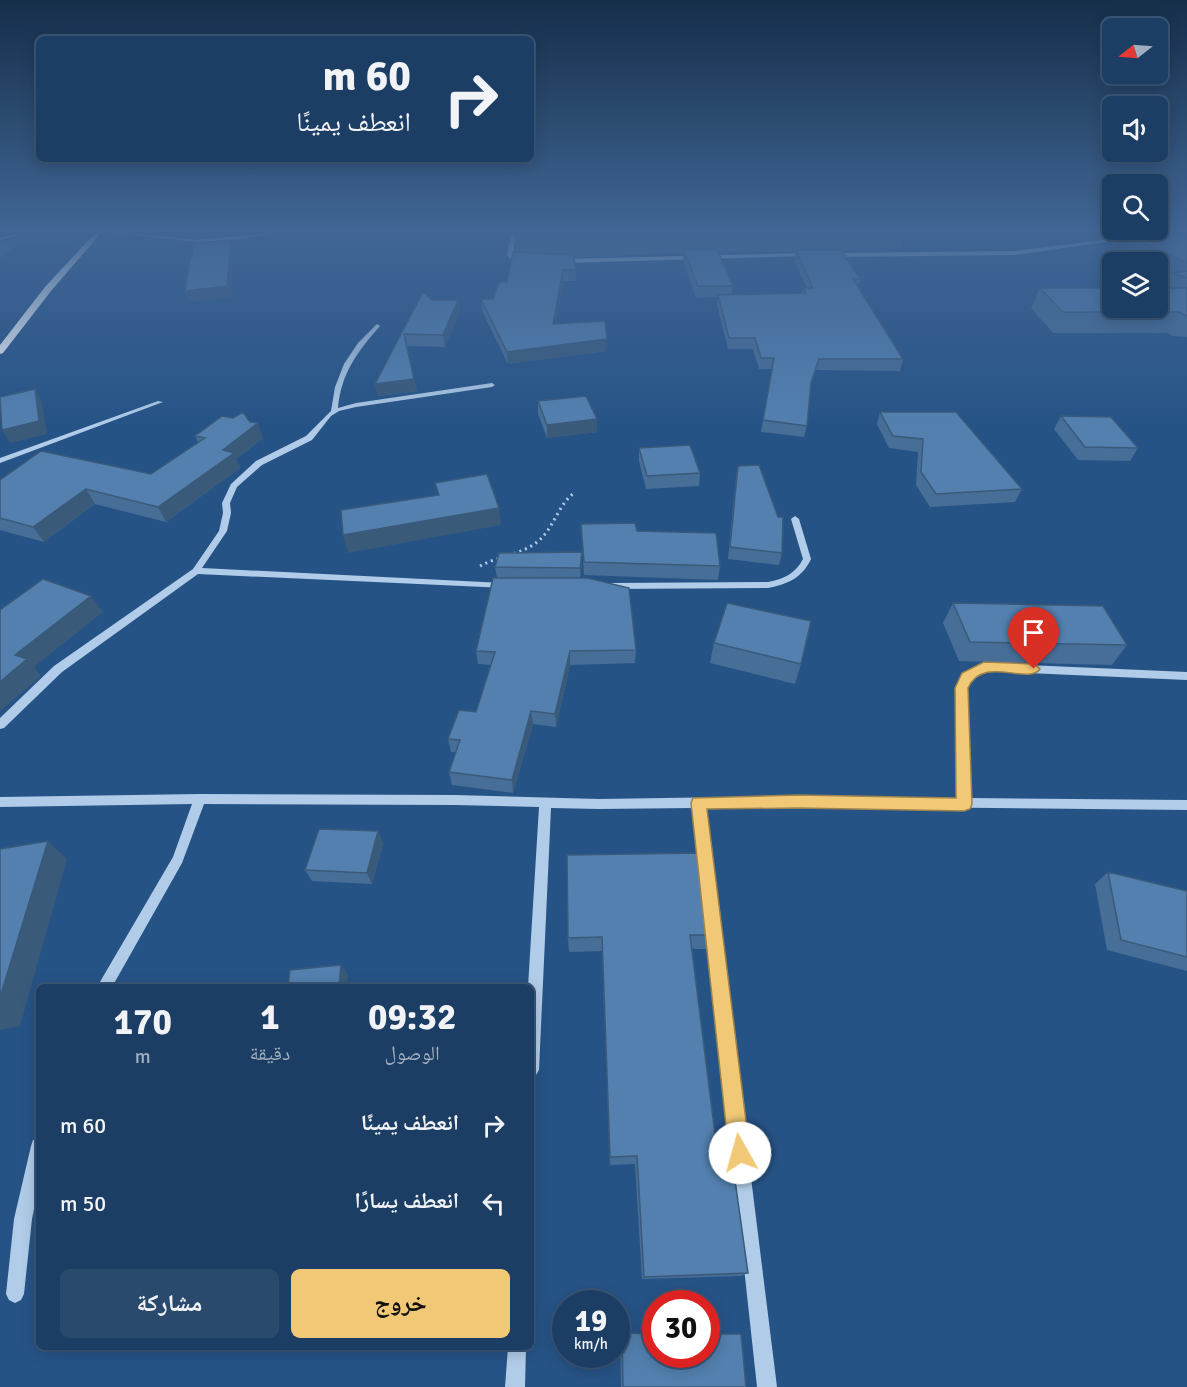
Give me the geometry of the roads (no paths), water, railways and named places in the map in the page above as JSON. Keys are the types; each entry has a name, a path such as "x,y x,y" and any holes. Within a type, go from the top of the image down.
{"main road":[{"path":"0,351 42,297"}],"street":[{"path":"333,412 334,395 342,372 355,347 377,326"},
{"path":"0,725 58,669 196,571 224,531 228,513 226,503 234,486 259,463 309,438 333,412 356,405 492,385"},
{"path":"0,461 160,402"},
{"path":"600,586 768,585 782,582 797,576 807,559 795,519"},
{"path":"196,571 516,587"},
{"path":"964,804 961,688 967,676 974,671 984,667 1187,676"},
{"path":"0,802 200,799 545,803 809,801 1187,805"},
{"path":"106,984 178,859 200,799"},
{"path":"534,1013 545,803"},
{"path":"699,803 767,1387"},
{"path":"15,1294 23,1219 36,1160"},
{"path":"515,1387 517,1350"}]}
